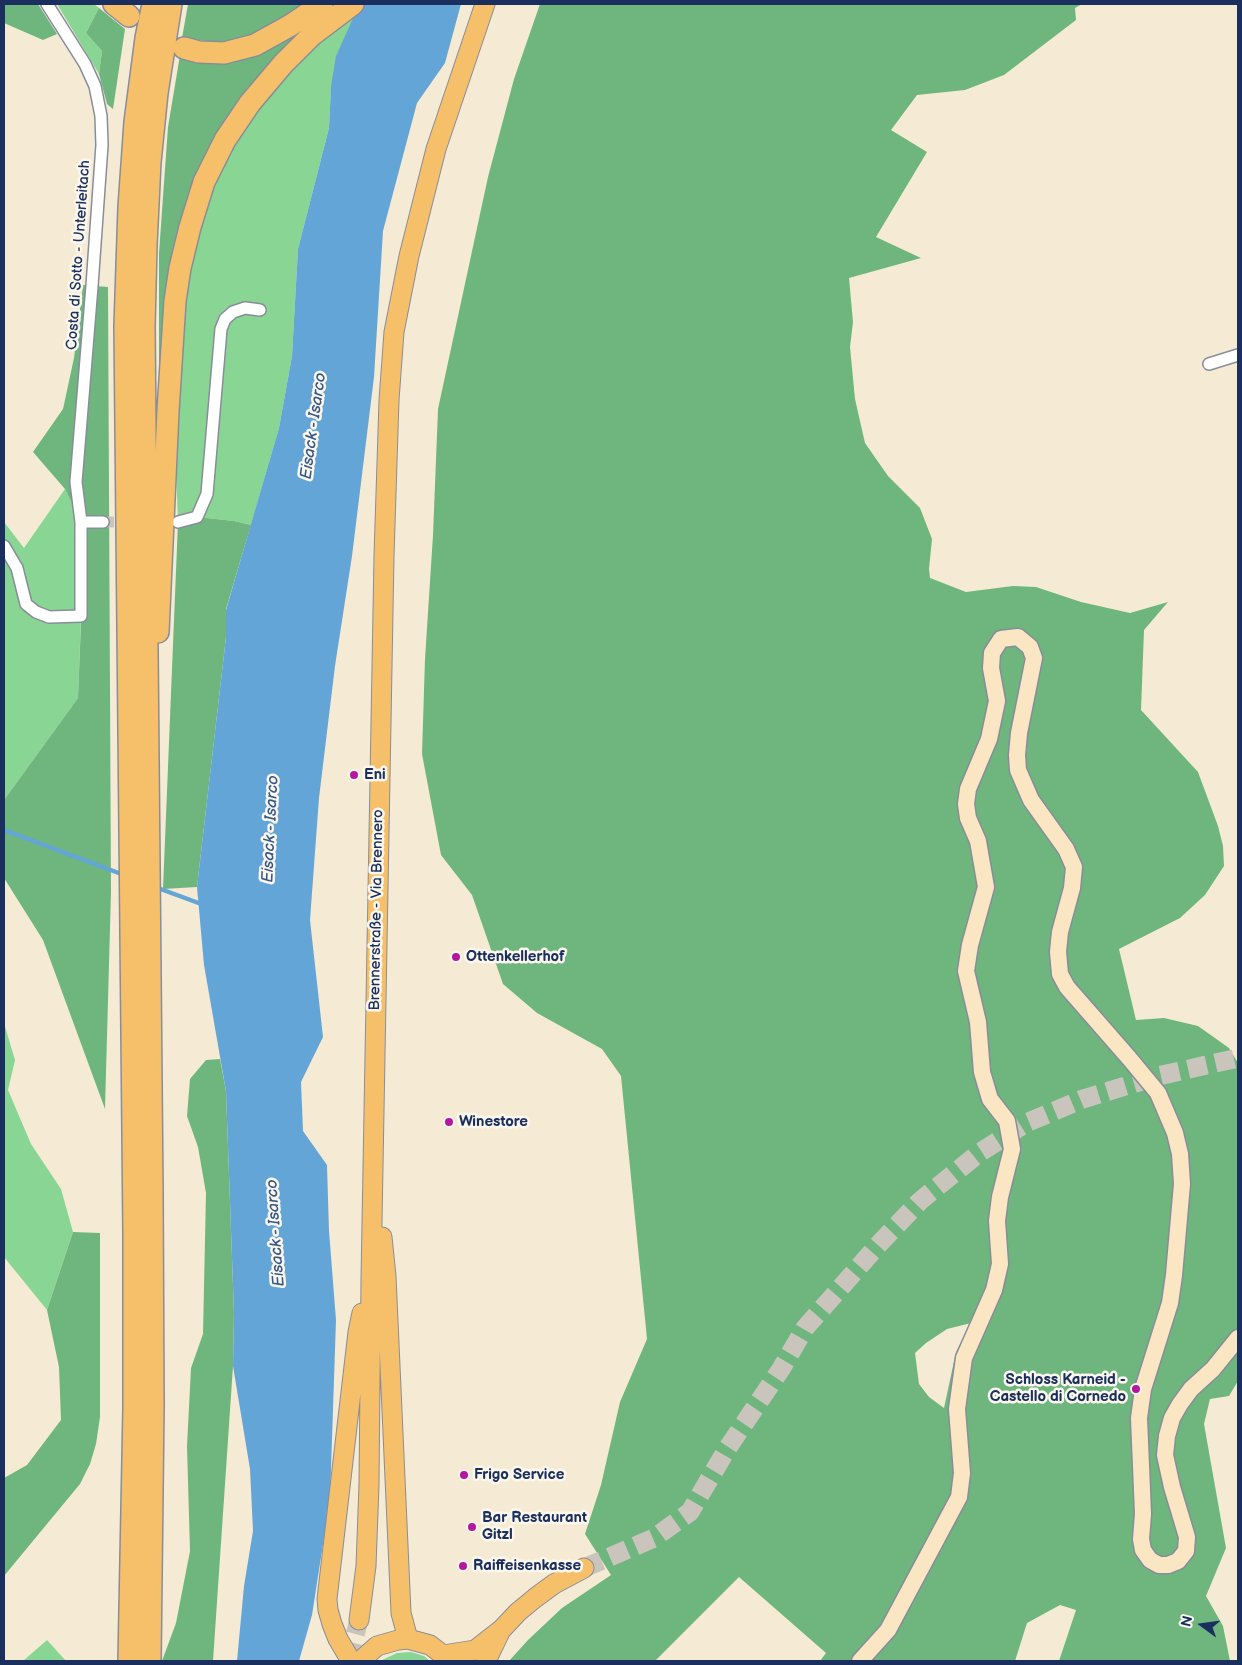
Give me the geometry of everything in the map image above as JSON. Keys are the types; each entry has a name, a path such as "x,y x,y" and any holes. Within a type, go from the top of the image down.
{"highway":[{"path":"129,1661 134,1379 125,326 129,207 135,122 143,57 153,4"},
{"path":"150,1661 153,1386 144,336 150,162 157,93 171,4"},
{"path":"147,691 158,636 161,608 168,411 175,301 180,268 190,227 204,182 225,140 250,103 283,64 312,36 353,4"},
{"path":"184,48 199,52 224,53 254,45 291,25 320,6"},
{"path":"128,8 135,122"}],"main road":[{"name":"Brennerstraße - Via Brennero","path":"373,1148 384,546 389,400 394,332 408,256 436,150 485,4"},
{"path":"359,1620 366,1566 368,1521 373,1148"},
{"path":"373,1148 386,1276 401,1613 408,1639"},
{"path":"350,1661 338,1639 328,1610 327,1599 358,1332 371,1278"},
{"path":"360,1661 377,1646 408,1639 430,1645 446,1658 474,1650 502,1629 535,1598 554,1584 584,1568"},
{"path":"486,1661 502,1629"}],"street":[{"name":"Costa di Sotto - Unterleitach","path":"4,546 18,568 26,604 36,612 49,616 81,616 81,522 76,482 102,145 101,116 95,86 85,64 47,4"},
{"path":"178,522 197,517 206,494 221,329 225,319 233,312 245,308 260,310"},
{"path":"1209,364 1238,355"},
{"path":"81,522 102,522"},
{"path":"860,1661 888,1630 959,1497 962,1473 956,1409 964,1358 994,1290 1000,1264 997,1221 1000,1197 1012,1149 1007,1121 990,1098 982,1072 978,1022 966,971 970,945 986,887 978,840 968,818 966,804 968,789 989,739 997,701 991,668 992,653 1001,639 1018,637 1030,646 1034,658 1019,733 1018,770 1031,800 1066,849 1074,867 1072,888 1060,932 1058,952 1060,974 1067,987 1158,1094 1175,1133 1180,1154 1182,1184 1170,1303 1143,1389 1139,1418 1143,1514 1141,1539 1143,1550 1150,1560 1158,1565 1168,1565 1178,1561 1186,1551 1187,1544 1187,1537 1172,1487 1165,1455 1172,1418 1191,1389 1213,1369 1238,1338"}],"green space":[{"path":"4,4 38,4 57,34 43,40 4,23"},
{"path":"57,4 94,4 99,8 86,33 102,51 99,74"},
{"path":"188,4 305,4 277,23 251,35 234,41 216,42 182,38"},
{"path":"540,4 1082,4 1075,8 1076,20 1004,75 965,90 917,95 891,130 927,152 876,237 921,258 849,278 853,322 850,347 855,399 865,443 888,476 920,508 932,539 930,578 966,592 1013,586 1036,587 1081,602 1130,613 1168,602 1144,630 1141,710 1198,772 1218,826 1223,846 1224,866 1205,895 1180,918 1119,949 1136,1020 1164,1018 1198,1026 1229,1048 1238,1063 1238,1381 1229,1396 1210,1399 1204,1424 1226,1548 1206,1596 1223,1626 1230,1661 1059,1661 1076,1610 1060,1605 1027,1623 1015,1661 820,1661 826,1653 739,1577 655,1661 509,1661 562,1608 611,1575 585,1534 601,1485 620,1402 647,1339 621,1076 602,1049 537,1013 503,984 472,895 441,855 422,754 438,409 488,177 514,79","holes":["971,1323 956,1352 944,1408 929,1397 919,1384 915,1353 947,1329"]},
{"path":"99,8 125,29 113,109 107,104 99,74 102,51 86,33"},
{"path":"355,14 331,86 329,128 298,249 292,356 279,428 251,525 197,517 178,522 176,466 179,369 185,302 201,219 216,180 235,143 258,107 286,73 332,31"},
{"path":"311,23 228,120 159,364 159,253 168,127 180,55"},
{"path":"83,285 108,287 111,892 105,1109 43,940 4,878 4,800 78,698 81,622 81,522 65,489 33,452 63,409 74,358"},
{"path":"65,489 81,522 81,616 78,698 4,800 4,522 24,548"},
{"path":"197,517 251,525 226,609 226,637 197,887 163,889 178,522"},
{"path":"4,1023 15,1060 8,1090 31,1144 61,1189 73,1232 47,1310 4,1257"},
{"path":"220,1059 226,1091 234,1313 233,1366 213,1661 162,1661 176,1623 190,1551 187,1446 191,1368 203,1334 206,1193 198,1147 187,1116 190,1079 206,1060"},
{"path":"73,1232 100,1233 100,1417 96,1444 90,1464 80,1484 4,1576 4,1478 27,1465 61,1420 59,1367 47,1310"},
{"path":"47,1640 66,1661 23,1661"},
{"path":"411,1652 424,1656 430,1661 380,1661 397,1653"}],"water":[{"name":"Eisack - Isarco","path":"354,4 461,4 445,63 417,103 383,231 374,377 319,798 310,920 323,1037 301,1082 303,1131 327,1165 329,1231 336,1320 330,1499 312,1615 299,1661 237,1661 244,1586 253,1531 250,1469 233,1366 234,1313 226,1091 204,965 197,887 226,637 226,610 279,428 292,356 298,249 329,128 331,86 336,56 355,14"}],"waterway":[{"path":"4,830 124,875"},
{"path":"155,887 204,905"}],"tunnel":[{"path":"103,522 132,522"},
{"path":"584,1568 654,1538 690,1512 727,1449 781,1369 805,1328 878,1245 920,1201 979,1153 1026,1123 1083,1099 1158,1076 1238,1058"},
{"path":"348,1661 359,1620"}],"place":[{"name":"Eni","path":"354,775"},
{"name":"Ottenkellerhof","path":"456,957"},
{"name":"Winestore","path":"449,1122"},
{"name":"Schloss Karneid - Castello di Cornedo","path":"1136,1389"},
{"name":"Frigo Service","path":"464,1475"},
{"name":"Bar Restaurant Gitzl","path":"472,1527"},
{"name":"Raiffeisenkasse","path":"463,1566"}]}
